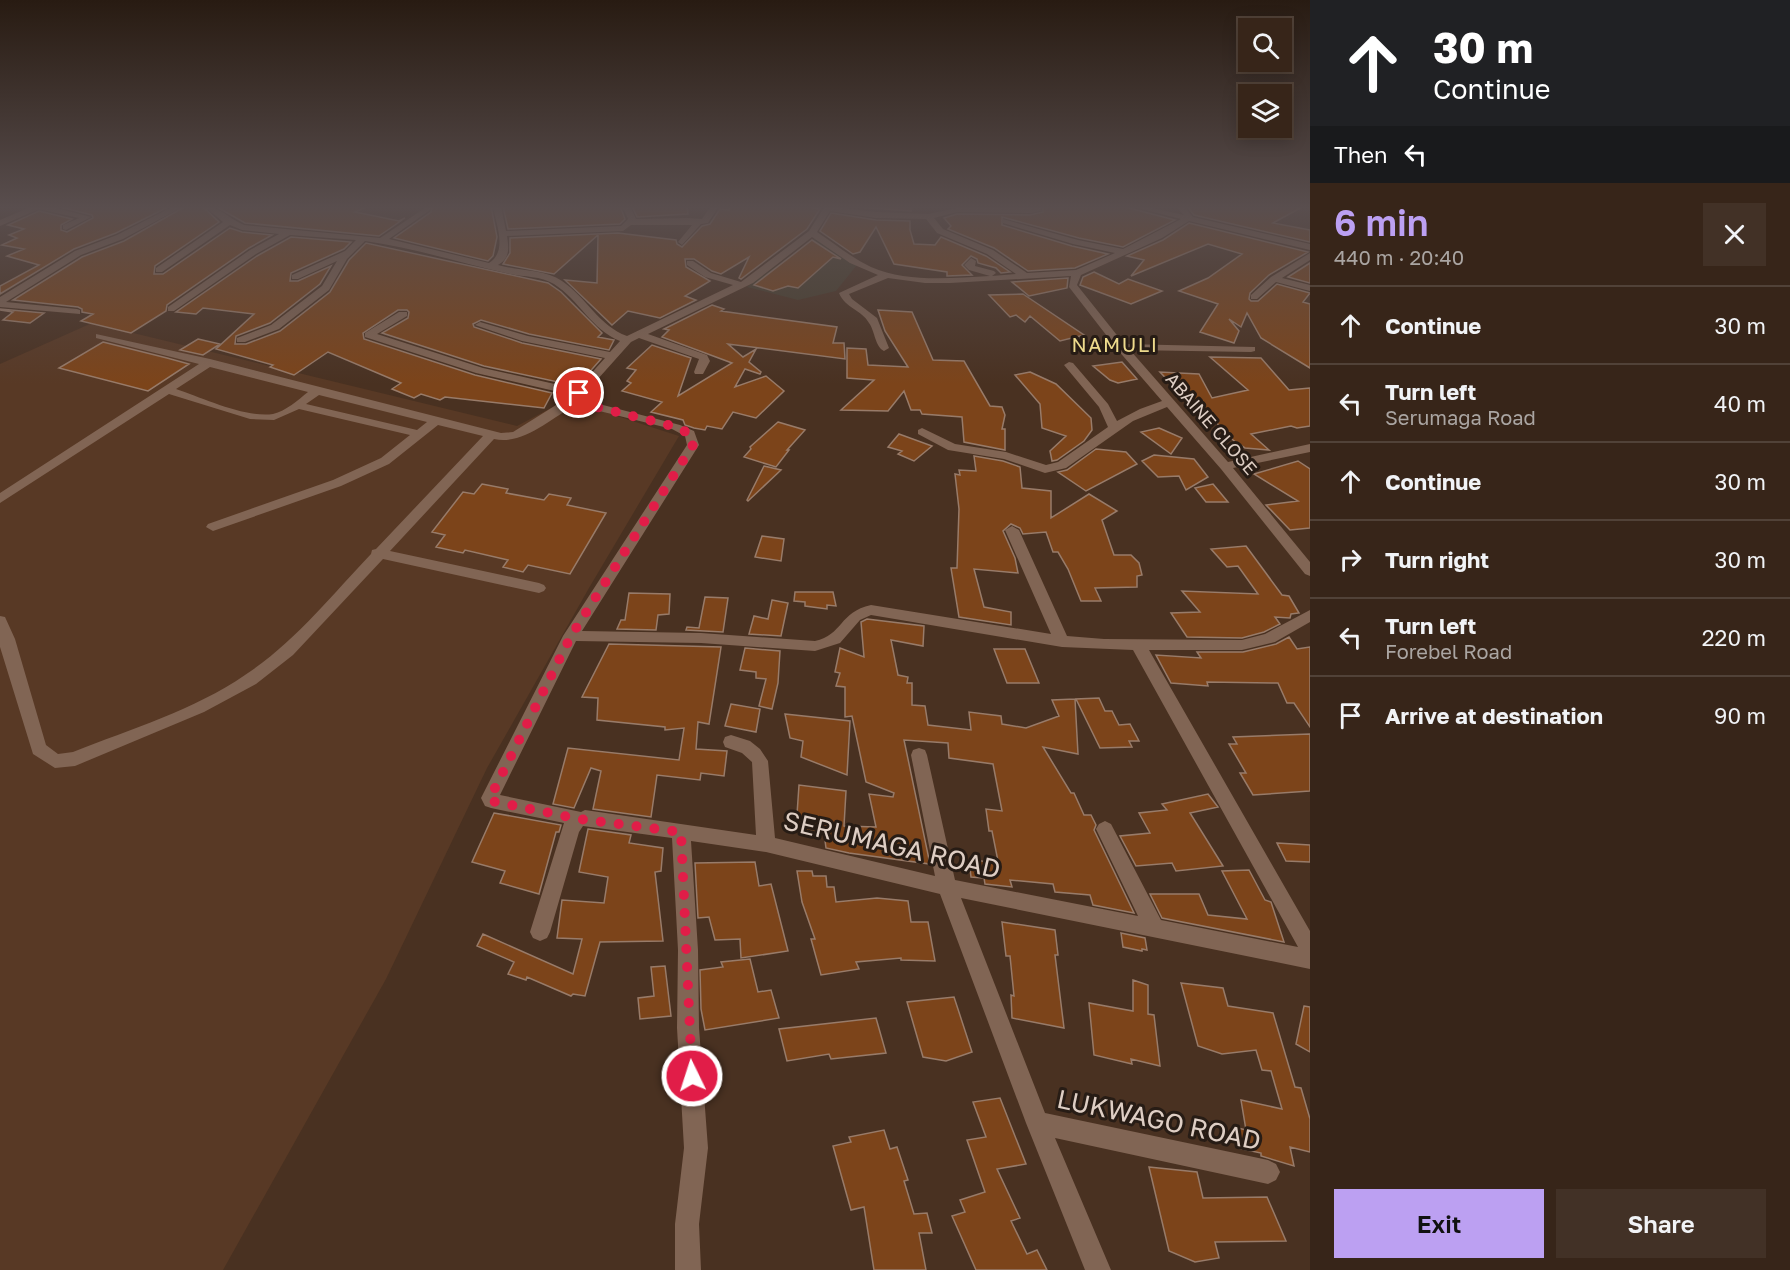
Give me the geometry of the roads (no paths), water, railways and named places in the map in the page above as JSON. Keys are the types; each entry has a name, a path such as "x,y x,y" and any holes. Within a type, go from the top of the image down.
{"street":[{"path":"1,301 58,265"},
{"path":"159,270 166,265"},
{"path":"171,309 234,265"},
{"path":"295,277 320,265"},
{"path":"241,340 275,327 326,288 340,265"},
{"path":"485,265 558,282 593,318 621,339 627,340"},
{"path":"693,265 708,275 742,285"},
{"path":"100,336 501,437 516,435 576,397 627,340 742,285 769,265"},
{"path":"863,265 887,275 937,279 1034,273 1078,273 1095,265"},
{"path":"969,265 1000,276"},
{"path":"1010,265 1023,274"},
{"path":"1254,297 1274,279 1295,265"},
{"path":"1078,273 1072,281 1075,289 1121,347"},
{"path":"884,348 873,320 861,309 849,303 844,293 887,275"},
{"path":"1274,279 1310,288"},
{"path":"1,301 77,312"},
{"path":"403,314 369,335 480,371 676,427 690,434 693,445 571,636"},
{"path":"480,326 526,339 612,356"},
{"path":"641,335 703,357 705,361 699,372"},
{"name":"ABAINE CLOSE","path":"1121,347 1251,349"},
{"name":"ABAINE CLOSE","path":"1121,347 1225,466 1310,571"},
{"path":"0,499 210,362"},
{"path":"1069,365 1104,406 1115,428"},
{"path":"169,390 246,415 265,417 275,417 318,390"},
{"path":"922,432 952,447 1006,456 1045,469 1062,465 1115,428 1150,408 1171,404 1310,571"},
{"path":"295,405 420,434"},
{"path":"213,527 337,483 385,461 436,420"},
{"path":"0,621 3,641 39,749 55,761 75,759 162,724 250,680 288,651 491,435"},
{"path":"1225,466 1310,448"},
{"path":"1011,530 1062,642"},
{"path":"378,553 539,588"},
{"path":"571,636 701,638 815,646 832,643 841,635 854,616 871,610 1062,642 1242,645 1270,638 1310,615"},
{"name":"SERUMAGA ROAD","path":"571,636 490,798 491,801 579,819 766,844 947,887 1310,958"},
{"path":"1138,645 1310,950"},
{"path":"731,742 745,745 760,761 766,844"},
{"name":"LUKWAGO ROAD","path":"919,754 947,887 1037,1123 1098,1270"},
{"path":"540,932 571,828 579,819"},
{"path":"1105,829 1155,929"},
{"path":"681,832 688,950 688,1028 696,1148 687,1224 688,1270"},
{"name":"LUKWAGO ROAD","path":"1037,1123 1268,1172"}],"district":[{"name":"NAMULI","path":"1115,345"}]}
